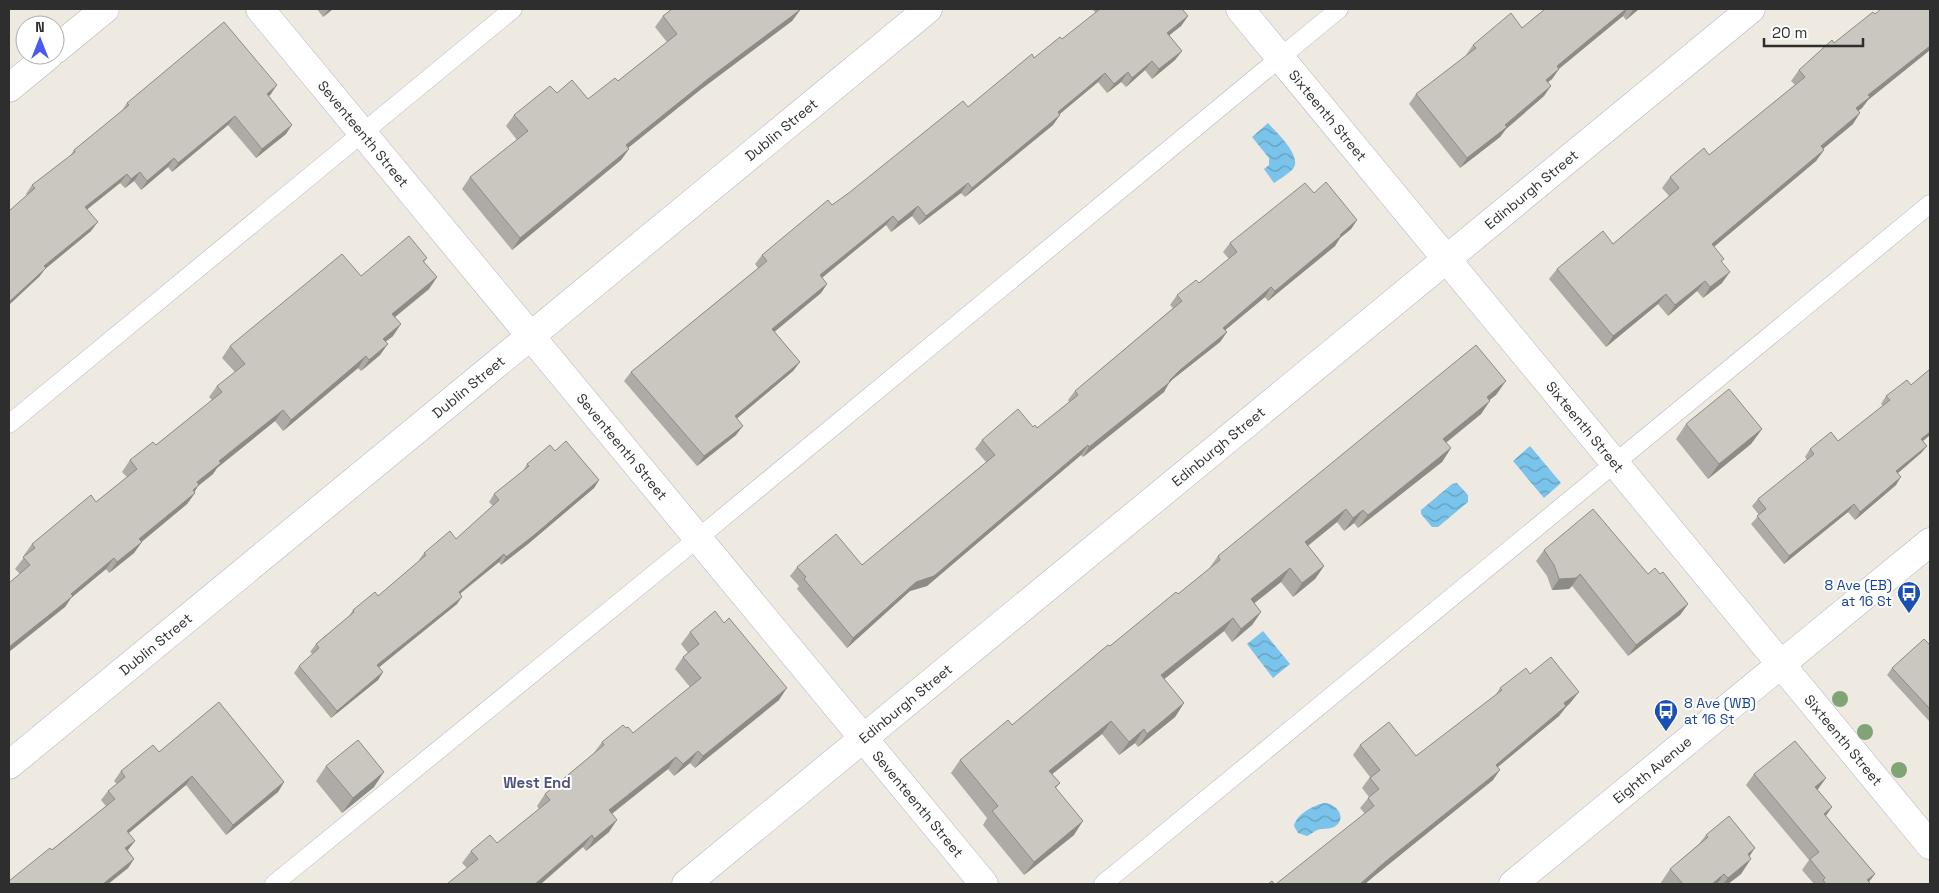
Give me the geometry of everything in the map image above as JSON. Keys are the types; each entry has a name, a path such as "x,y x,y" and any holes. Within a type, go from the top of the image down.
{"street":[{"path":"65,42 105,9"},
{"name":"Seventeenth Street","path":"260,9 984,884"},
{"name":"Dublin Street","path":"9,765 928,9"},
{"name":"Sixteenth Street","path":"1240,9 1930,845"},
{"name":"Edinburgh Street","path":"686,884 1751,9"},
{"path":"9,88 37,65"},
{"name":"Eighth Avenue","path":"1514,884 1930,542"}],"lane":[{"path":"9,424 513,9"},
{"path":"274,884 697,539 1339,9"},
{"path":"1103,884 1930,204"}],"water":[{"path":"1268,123 1292,151 1295,164 1291,171 1274,183 1264,169 1269,165 1269,158 1252,137"},
{"path":"1530,446 1561,483 1544,498 1513,461"},
{"path":"1457,483 1468,495 1468,502 1438,527 1432,527 1421,514 1421,510 1452,484"},
{"path":"1263,631 1290,664 1273,678 1247,644"},
{"path":"1324,803 1337,808 1340,816 1338,824 1332,828 1318,830 1307,836 1298,833 1294,826 1298,818 1310,808"}],"building":[{"path":"672,9 800,10 708,79 626,145 629,149 520,238 470,177 528,131 514,115 550,86 557,93 572,80 588,99 615,78 618,81 677,34 663,16"},
{"path":"1100,9 1182,9 1188,16 1167,33 1182,51 1159,69 1152,61 1132,78 1128,72 1114,84 1105,73 1058,112 1060,115 972,188 968,183 926,216 918,206 898,222 893,216 820,275 827,284 772,329 800,362 735,416 743,426 704,456 631,372 767,261 762,255 828,200 832,205 963,101 968,107 1032,54 1034,58"},
{"path":"1545,9 1626,9 1557,66 1559,69 1546,80 1551,86 1505,125 1507,127 1467,158 1416,94 1476,48 1473,45 1511,13 1522,28"},
{"path":"1881,9 1930,9 1930,46 1868,95 1870,97 1856,108 1860,113 1821,146 1824,150 1712,244 1724,259 1721,261 1730,272 1710,287 1705,281 1675,305 1666,294 1613,336 1557,269 1603,231 1613,244 1679,188 1670,177 1704,148 1709,155 1805,77 1799,70 1832,40 1834,43 1873,12 1875,14"},
{"path":"224,22 277,85 267,94 292,125 262,149 235,116 178,163 174,158 147,181 140,172 131,179 127,174 85,207 98,222 44,266 46,268 9,302 9,211 35,188 32,185 75,152 74,150 129,105 127,103"},
{"path":"1326,182 1357,220 1341,236 1275,291 1271,287 1223,328 1227,332 1180,370 1170,382 1089,447 1088,445 934,576 916,582 853,638 804,579 806,577 797,567 836,534 862,565 995,455 982,440 1018,409 1033,427 1035,425 1037,428 1078,395 1075,391 1182,301 1177,295 1196,280 1199,283 1237,252 1230,243 1305,183 1314,193"},
{"path":"409,236 427,258 423,261 437,277 392,314 401,324 383,339 388,344 369,360 366,356 291,420 283,410 219,461 221,463 197,482 199,485 193,490 195,493 139,539 142,542 117,562 114,558 71,594 73,596 9,647 9,583 30,565 23,557 35,548 32,544 91,495 96,502 137,469 130,460 153,442 156,445 222,392 217,386 245,364 230,346 342,254 361,276"},
{"path":"1476,345 1506,381 1487,397 1490,401 1443,439 1451,448 1368,515 1363,510 1353,518 1346,509 1305,542 1324,566 1302,583 1290,568 1251,599 1261,612 1241,629 1233,618 1161,675 1184,703 1147,734 1144,729 1129,742 1111,721 1049,771 1060,783 1055,787 1083,821 1034,862 992,811 998,806 960,760 1008,720 1012,725 1108,645 1110,646 1176,592 1178,594 1220,560 1218,556"},
{"path":"1930,369 1930,432 1921,439 1927,446 1896,471 1901,477 1860,512 1854,504 1789,556 1757,516 1766,509 1758,499 1814,454 1810,449 1831,432 1838,441 1890,400 1886,396 1907,380 1911,385"},
{"path":"1729,389 1762,429 1719,464 1686,424"},
{"path":"566,441 599,480 533,536 506,557 504,554 459,592 462,597 377,665 383,672 337,711 299,666 319,648 316,644 375,592 378,596 426,555 424,553 450,531 456,539 499,500 494,494 529,466 527,464 550,445 555,451"},
{"path":"1593,509 1648,574 1655,568 1660,574 1663,572 1688,604 1636,645 1580,574 1576,578 1559,579 1554,565 1544,550"},
{"path":"715,611 724,623 729,618 787,688 703,756 698,751 683,764 676,757 609,810 617,820 594,839 592,835 535,884 447,884 478,859 471,851 490,835 497,843 550,800 545,794 604,745 602,742 623,725 626,728 628,727 633,733 701,678 683,657 699,644 690,632"},
{"path":"1924,639 1930,645 1930,709 1892,668"},
{"path":"1551,657 1579,692 1564,703 1566,706 1496,765 1500,770 1360,884 1276,884 1374,806 1368,798 1379,789 1370,778 1380,770 1360,745 1389,722 1416,756 1502,690 1500,688 1526,668 1530,674"},
{"path":"219,702 284,782 233,825 192,776 127,831 135,841 125,848 134,859 103,884 9,884 9,881 50,848 52,850 115,799 108,791 125,777 121,771 153,745 159,752"},
{"path":"358,740 384,772 353,798 326,766"},
{"path":"1795,741 1826,778 1815,787 1832,807 1824,814 1875,874 1867,880 1871,884 1826,884 1823,880 1825,878 1810,859 1819,852 1754,774"},
{"path":"1729,816 1755,848 1748,854 1751,859 1728,878 1724,874 1712,884 1683,884 1670,869 1708,837 1706,835"}],"place":[{"name":"8 Ave (EB) at 16 St","path":"1909,614"},
{"name":"8 Ave (WB) at 16 St","path":"1666,732"}],"district":[{"name":"West End","path":"537,782"}]}
